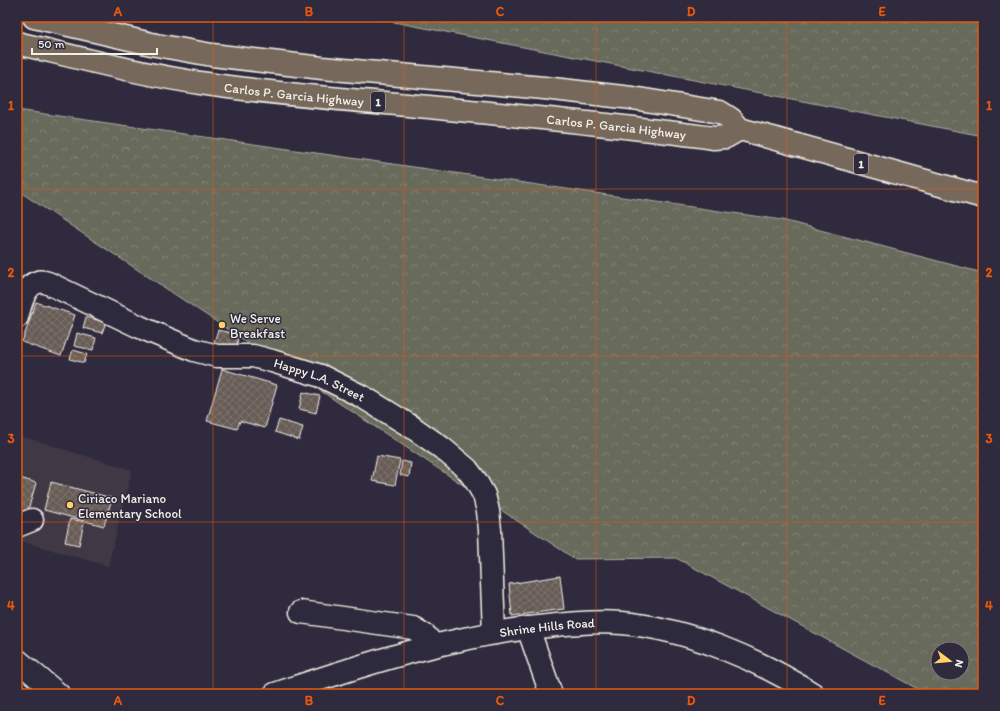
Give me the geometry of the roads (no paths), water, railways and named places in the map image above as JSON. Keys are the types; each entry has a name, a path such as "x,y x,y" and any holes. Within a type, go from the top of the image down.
{"highway":[{"name":"1","path":"34,17 156,45 219,56 315,67 544,88 632,98 720,112 731,119 740,129 983,197"},
{"name":"Carlos P. Garcia Highway","path":"17,43 149,74 258,91 540,117 714,138 726,137 740,129"}],"street":[{"name":"Happy L.A. Street","path":"17,317 26,292 32,284 39,281 48,283 140,327 194,350 217,356 253,356 321,376 363,397 412,427 442,448 467,469 484,494 490,530 494,633"},
{"path":"301,612 414,628 426,636 434,646"},
{"name":"Shrine Hills Road","path":"275,694 367,664 434,646 494,633 579,622 622,623 682,634 742,656 813,694"},
{"path":"528,628 551,694"},
{"path":"17,660 58,694"}],"place":[{"name":"We Serve Breakfast","path":"222,325"},
{"name":"Ciriaco Mariano Elementary School","path":"70,505"}]}
